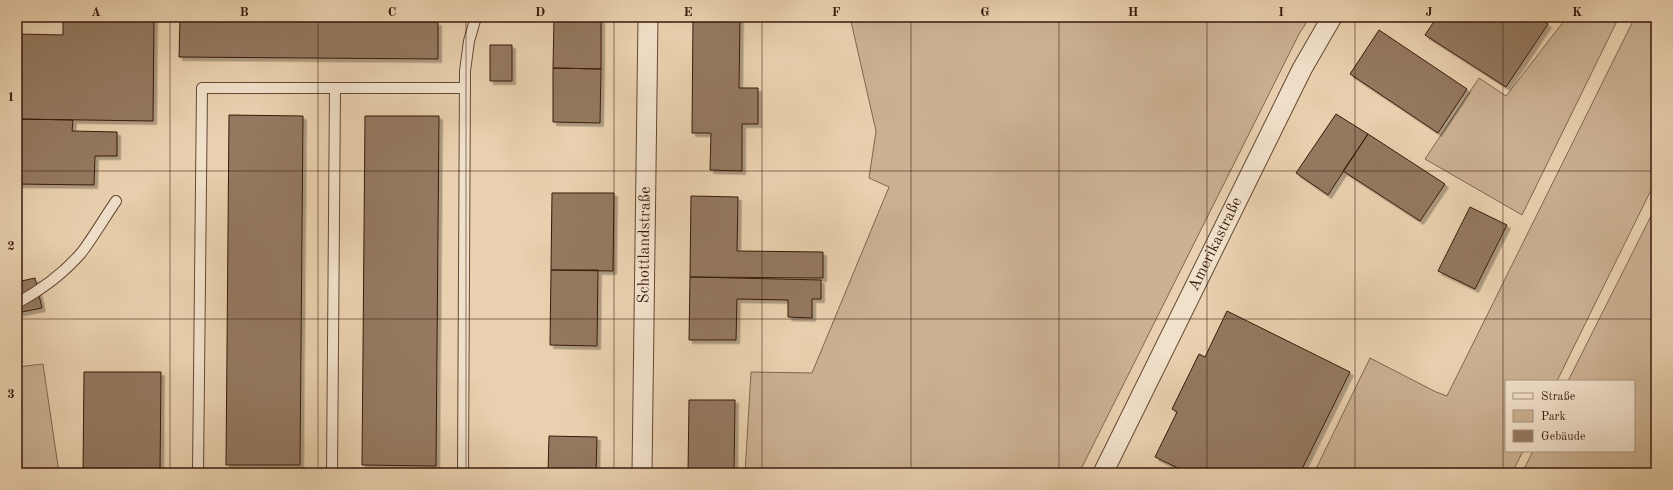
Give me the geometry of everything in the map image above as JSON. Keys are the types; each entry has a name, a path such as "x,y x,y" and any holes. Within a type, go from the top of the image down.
{"street":[{"name":"Schottlandstraße","path":"642,473 648,17"},
{"name":"Amerikastraße","path":"1103,473 1302,69 1332,17"}],"lane":[{"path":"463,473 465,71 469,40 476,17"},
{"path":"198,473 202,88 465,88"},
{"path":"332,473 334,88"},
{"path":"17,303 30,296 64,271 82,251 116,201"}],"green space":[{"path":"850,17 1310,17 1299,34 1079,473 745,473 751,372 812,373 889,187 869,178 876,131"},
{"path":"1567,17 1619,17 1522,215 1425,159 1479,78 1506,96"},
{"path":"1635,17 1656,17 1656,180 1557,380 1505,380 1505,452 1522,452 1512,473 1314,473 1370,358 1436,392 1447,396"},
{"path":"1656,206 1656,473 1522,473 1532,452 1635,452 1635,380 1569,380"},
{"path":"43,364 59,473 17,473 17,367"}],"building":[{"path":"63,17 154,17 153,121 17,119 17,34 63,35"},
{"path":"229,17 400,17 400,22 438,22 438,59 179,57 180,20 229,20"},
{"path":"554,17 601,17 601,69 553,68"},
{"path":"693,17 740,17 739,88 758,88 758,124 742,124 742,171 710,170 711,133 692,133"},
{"path":"1437,17 1537,17 1548,24 1506,87 1425,35"},
{"path":"1379,30 1467,89 1438,133 1350,74"},
{"path":"490,45 512,45 512,81 490,81"},
{"path":"553,68 601,69 600,123 553,122"},
{"path":"1336,114 1368,134 1328,195 1296,173"},
{"path":"229,115 303,116 300,465 226,465"},
{"path":"365,116 439,116 436,466 362,465"},
{"path":"17,119 73,120 72,131 117,132 117,156 95,156 94,185 17,184"},
{"path":"1368,134 1445,184 1420,221 1343,171"},
{"path":"552,193 614,193 613,271 551,270"},
{"path":"691,196 738,197 737,251 823,252 823,278 690,277"},
{"path":"1470,207 1507,225 1475,289 1438,271"},
{"path":"551,270 598,270 597,346 550,345"},
{"path":"690,277 821,280 821,299 812,299 812,318 788,317 788,300 737,299 736,340 689,340"},
{"path":"35,278 42,308 17,313 17,282"},
{"path":"1227,311 1350,372 1300,473 1188,473 1155,457 1177,412 1172,409 1199,354 1205,357"},
{"path":"84,372 161,372 160,473 83,473"},
{"path":"689,400 735,400 734,473 688,473"},
{"path":"549,436 597,437 596,473 548,473"}]}
